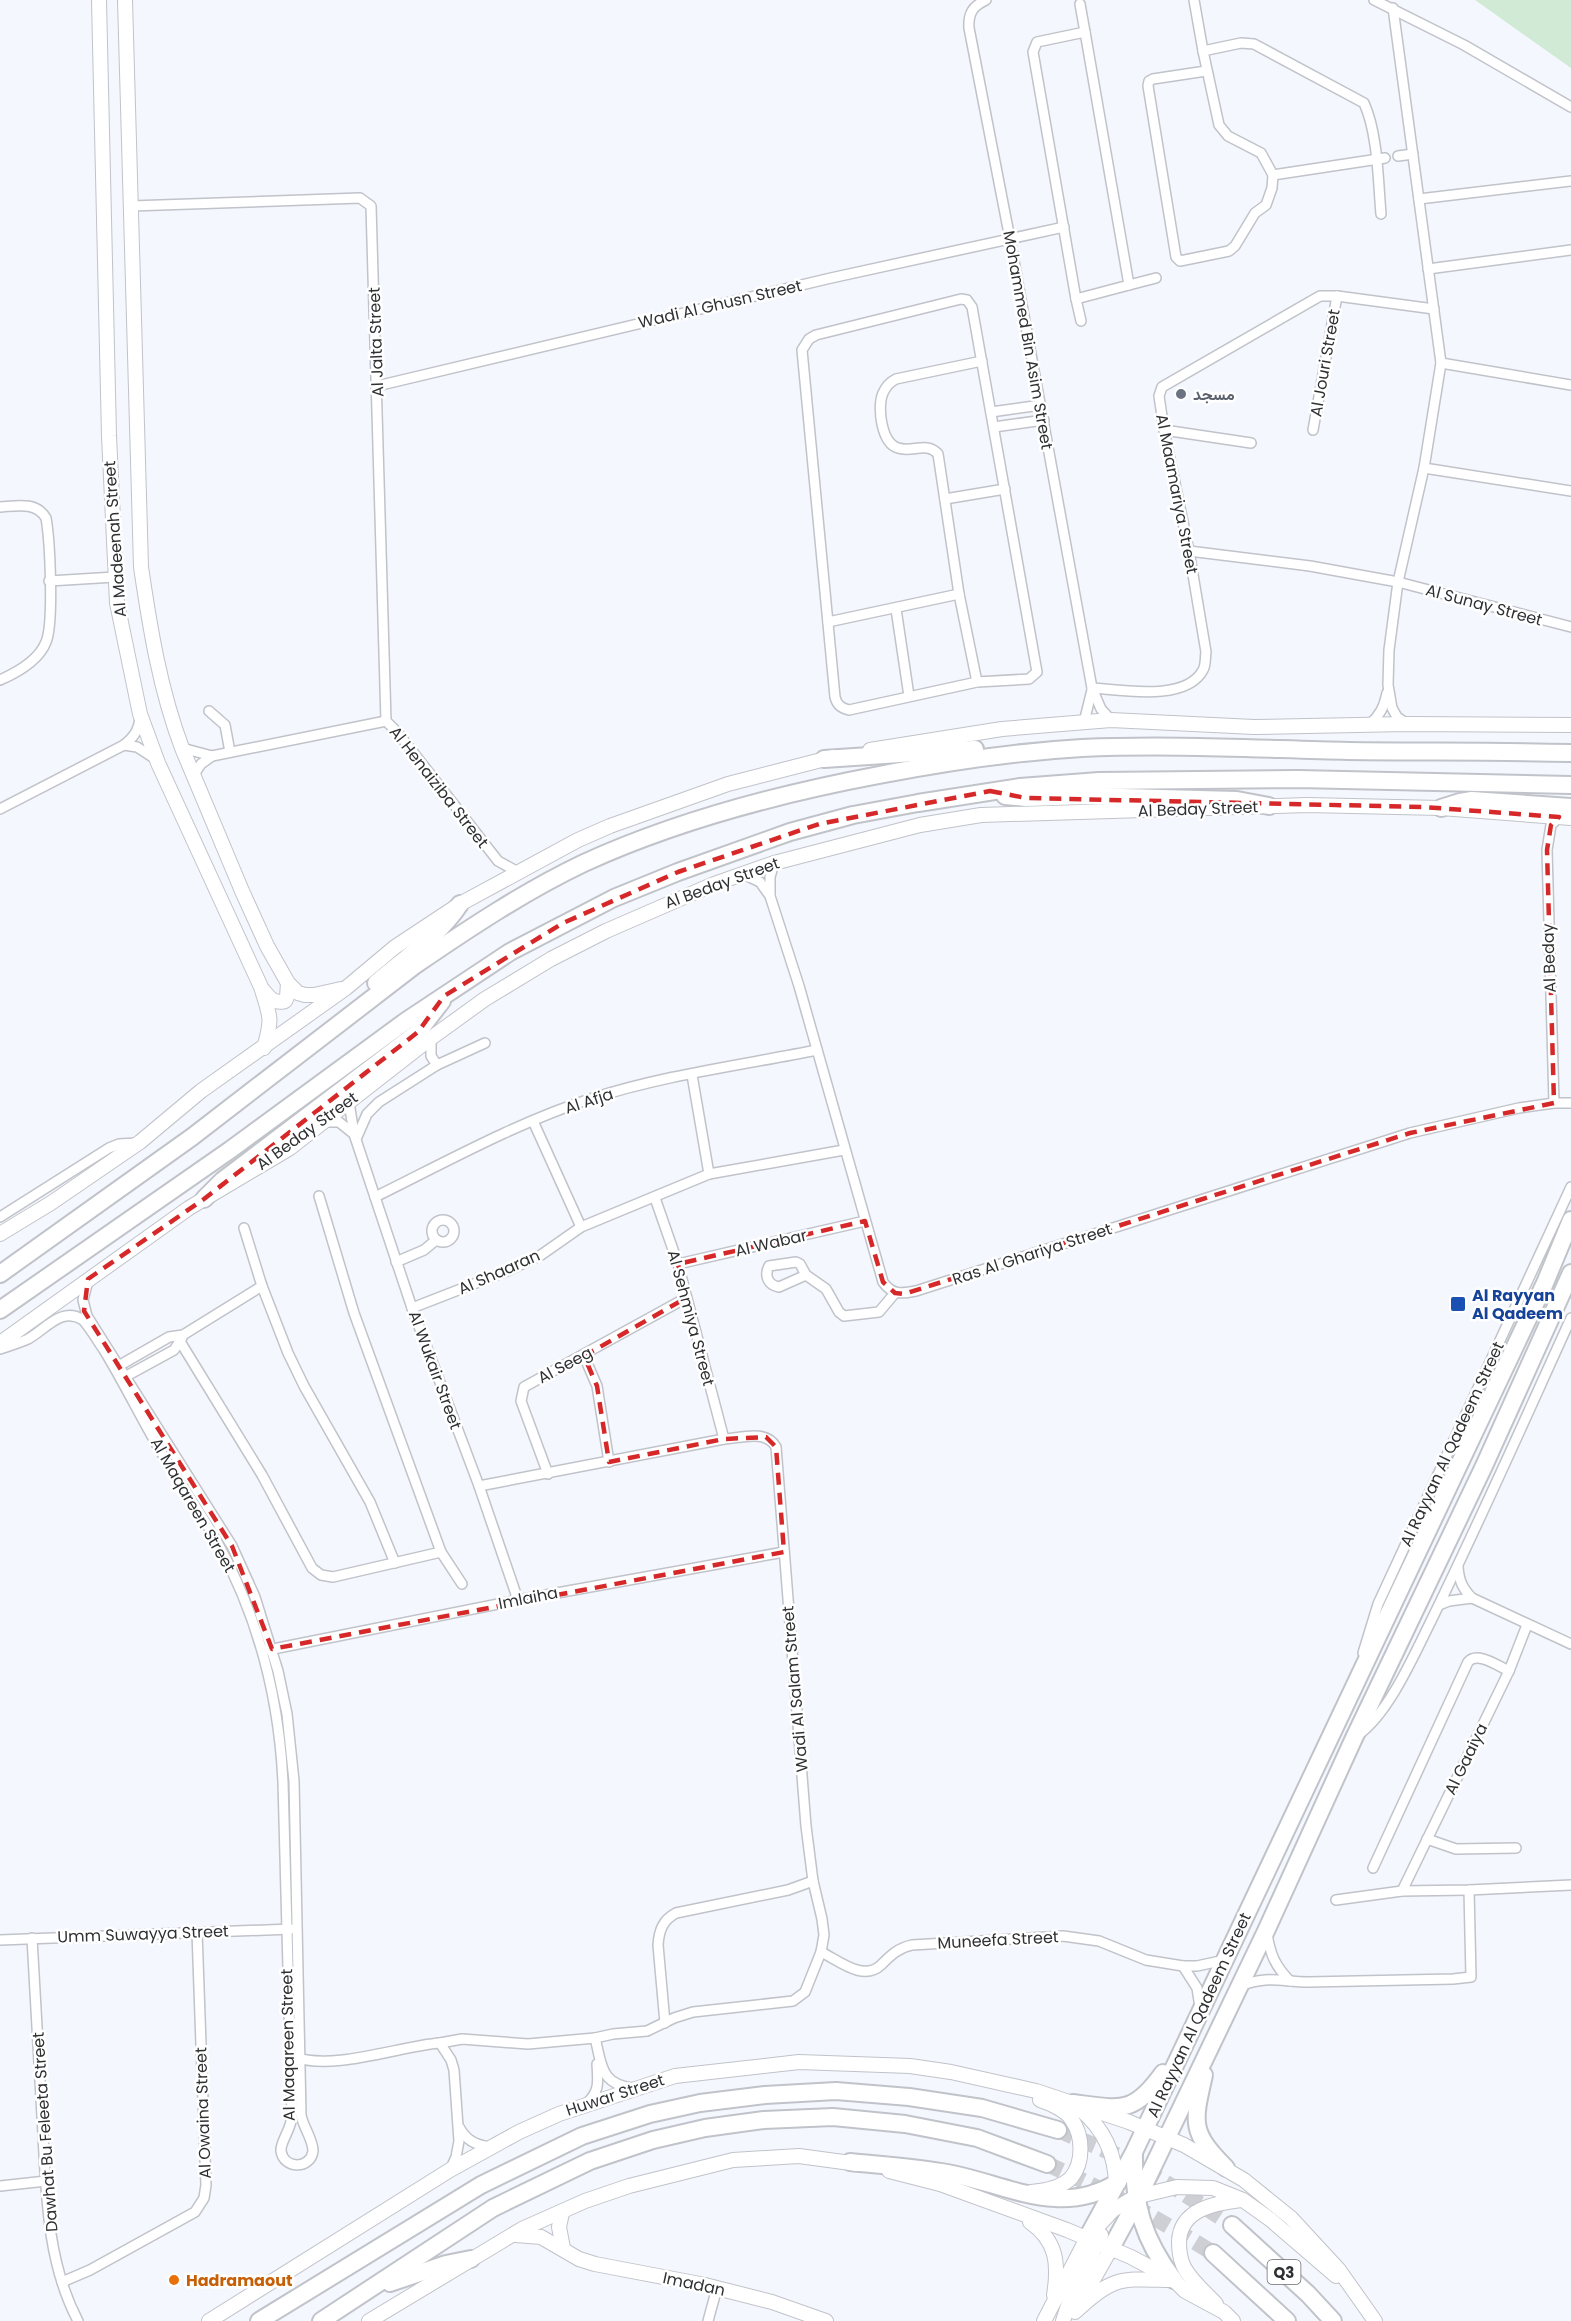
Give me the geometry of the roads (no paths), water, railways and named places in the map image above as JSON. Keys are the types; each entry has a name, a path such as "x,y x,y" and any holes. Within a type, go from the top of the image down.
{"highway":[{"path":"824,759 898,755 1078,738 1133,737 1199,748"},
{"path":"0,1274 184,1143 414,966 539,887 584,864 624,847 723,812 811,788 987,757 1083,748 1571,753"},
{"name":"Al Beday Street","path":"0,1310 230,1150 363,1051 510,952 614,898 678,872 819,824 853,815 990,791 1058,784 1149,779 1310,779 1571,785"},
{"path":"990,791 1026,798 1084,796 1237,800 1269,806"},
{"path":"1441,808 1472,800 1568,812"},
{"path":"360,1009 365,994 372,985 433,935 452,917 460,904"},
{"path":"204,1199 223,1180 418,1032 440,1006 444,996"},
{"name":"Al Rayyan Al Qadeem Street","path":"1098,2244 1116,2183 1134,2152 1201,2013 1545,1283 1571,1220"},
{"name":"Al Rayyan Al Qadeem Street","path":"1098,2244 1136,2199 1167,2138 1484,1466 1571,1273"},
{"path":"1073,2103 1108,2107 1138,2102 1148,2094 1189,2035"},
{"path":"1210,2044 1196,2122 1201,2139 1208,2151 1226,2168"},
{"name":"Huwar Street","path":"260,2321 481,2185 582,2136 650,2114 700,2103 765,2095 836,2091 909,2097 982,2108 1058,2130"},
{"path":"321,2321 493,2208 579,2166 653,2140 705,2128 764,2120 833,2116 905,2124 977,2138 1047,2164"},
{"path":"850,2162 943,2172 1045,2199 1071,2198 1103,2191 1116,2183 1134,2171 1167,2138"},
{"path":"1134,2152 1136,2199 1142,2226 1174,2280"},
{"name":"Q3","path":"1232,2225 1308,2294 1334,2321"},
{"name":"Q3","path":"1213,2253 1287,2321"},
{"path":"367,2291 446,2264 471,2259"}],"main road":[{"name":"Al Madeenah Street","path":"99,0 109,436 116,577 122,630 140,714 158,762 261,987 271,1025 264,1048"},
{"name":"Al Madeenah Street","path":"125,2 141,567 152,642 175,729 193,776 255,918 288,983"},
{"path":"0,1234 51,1203 140,1142 201,1091 346,988 395,947 460,904 578,840 639,815 728,784 824,759 952,736 1111,720 1254,727 1370,724 1571,725"},
{"path":"1492,724 1510,730 1571,733"},
{"name":"Al Beday Street","path":"0,1343 204,1199 290,1148 477,1004 551,959 654,908 743,874 774,863 920,825 981,815 1078,811 1167,811 1269,806 1441,808"},
{"path":"261,987 268,996 279,1003 285,1001 287,997 288,983"},
{"path":"288,983 298,993 306,995 346,988"},
{"name":"Huwar Street","path":"209,2321 450,2170 535,2124 586,2104 675,2076 799,2062 910,2066 988,2080 1036,2091 1145,2128 1185,2145 1226,2168 1267,2196 1324,2251 1357,2296"},
{"path":"988,2080 1047,2103 1072,2118 1080,2138 1080,2158 1070,2178 1044,2191 1020,2193"},
{"path":"1064,2321 1069,2302 1113,2210 1116,2183 1116,2169 1105,2138 1093,2120 1073,2103"},
{"path":"369,2321 514,2235 585,2201 629,2186 733,2160 799,2156 850,2162 940,2184 1016,2212 1131,2257 1174,2280 1185,2291 1228,2317"},
{"path":"1113,2210 1136,2199 1177,2187 1201,2187 1225,2192 1243,2200 1271,2220 1357,2296 1375,2321"},
{"path":"1228,2317 1182,2264 1179,2237 1183,2225 1195,2212 1216,2203 1243,2200"},
{"path":"1016,2212 1043,2231 1052,2248 1057,2262 1052,2308"},
{"path":"562,2213 559,2227 563,2248"},
{"name":"Imadan","path":"514,2235 541,2237 579,2259 595,2264 717,2288 772,2302 826,2321"},
{"name":"Al Rayyan Al Qadeem Street","path":"1044,2321 1098,2244"},
{"name":"Al Rayyan Al Qadeem Street","path":"1073,2316 1098,2244"},
{"path":"1073,2316 1089,2298 1120,2280 1133,2278 1174,2280"}],"street":[{"name":"Mohammed Bin Asim Street","path":"986,0 971,11 969,28 1044,420 1092,687 1101,709 1111,720"},
{"path":"1194,0 1206,71 1219,125 1228,136 1261,153 1273,174 1272,188 1266,205 1255,213 1235,246 1229,251 1180,261 1176,257 1148,86 1149,81 1154,79 1206,71"},
{"path":"1374,0 1464,45 1571,106"},
{"path":"1080,4 1129,285"},
{"path":"1370,724 1378,717 1384,706 1398,582 1424,468 1441,363 1393,8"},
{"path":"1081,321 1033,52 1037,42 1085,33"},
{"path":"1203,51 1254,44 1364,103 1381,159 1381,214"},
{"path":"1398,156 1413,154"},
{"path":"1273,174 1381,159"},
{"path":"1419,199 1571,181"},
{"name":"Al Jalta Street","path":"131,206 364,199 371,206 386,721"},
{"name":"Wadi Al Ghusn Street","path":"377,386 831,278 1064,227"},
{"path":"1428,269 1571,250"},
{"path":"1076,299 1156,278"},
{"name":"Al Maamariya Street","path":"1092,687 1143,692 1164,691 1189,685 1204,668 1206,652 1159,396 1166,383 1314,298 1337,296 1434,309"},
{"name":"Al Jouri Street","path":"1313,430 1337,296"},
{"path":"964,299 972,307 982,361 1038,669 1029,679 977,682 849,710 839,706 835,697 802,359 803,346 816,335 964,299"},
{"path":"977,682 959,594 938,454 928,447 901,449 890,444 884,433 881,400 886,387 896,379 982,361"},
{"path":"1441,363 1571,385"},
{"path":"991,412 1041,405"},
{"path":"994,427 1044,420"},
{"path":"1164,430 1251,443"},
{"path":"1424,468 1571,491"},
{"path":"945,499 1005,489"},
{"path":"0,507 37,507 44,514 47,525 50,611 46,642 36,657 0,680"},
{"name":"Al Sunay Street","path":"1189,551 1310,566 1398,582 1571,627"},
{"path":"49,581 116,577"},
{"path":"828,622 959,594"},
{"path":"896,609 909,696"},
{"path":"1388,685 1392,708 1397,717 1407,724"},
{"name":"Mohammed Bin Asim Street","path":"1084,722 1092,687"},
{"path":"209,711 225,725 230,752"},
{"path":"0,809 124,745 136,732 140,714"},
{"name":"Al Henaiziba Street","path":"182,748 212,756 386,721 398,733 498,861 518,872"},
{"path":"124,745 137,747 149,753 158,762"},
{"path":"193,776 201,764 212,756"},
{"name":"Al Beday","path":"1554,1103 1547,850 1551,825 1568,812"},
{"path":"774,863 770,877 770,896 817,1050 883,1282 895,1293 879,1312 844,1316 839,1312 826,1289 806,1275"},
{"path":"743,874 760,882 770,896"},
{"path":"431,1038 431,1056 436,1065"},
{"path":"326,1122 339,1122 355,1137 371,1109 436,1065 484,1043"},
{"path":"415,1050 431,1056"},
{"name":"Al Afja","path":"375,1197 533,1121 590,1099 692,1075 817,1050"},
{"path":"692,1075 709,1174"},
{"name":"Al Wukair Street","path":"349,1102 355,1137 396,1262 479,1486 518,1600"},
{"name":"Ras Al Ghariya Street","path":"895,1293 916,1292 1410,1133 1493,1113 1554,1103 1571,1103"},
{"path":"533,1121 582,1227"},
{"path":"0,1217 109,1148 119,1144 140,1142"},
{"name":"Al Shaaran","path":"412,1308 507,1271 541,1255 582,1227 709,1174 844,1150"},
{"name":"Al Rayyan Al Qadeem Street","path":"1346,1706 1378,1605 1571,1187"},
{"path":"319,1196 354,1313 441,1552 462,1584"},
{"name":"Al Sehmiya Street","path":"655,1198 678,1264 724,1439"},
{"name":"Al Wabar","path":"678,1264 865,1221"},
{"path":"244,1228 262,1286 288,1353 304,1386 370,1502 395,1563"},
{"path":"396,1262 424,1250 436,1240"},
{"name":"Al Maqareen Street","path":"88,1279 84,1294 84,1311 123,1377 232,1546 255,1597 272,1649 287,1714 292,1759 301,2115 313,2149 308,2160 297,2165 286,2161 281,2150 291,2122 282,1759 276,1712 262,1651 246,1602 218,1544 157,1446 123,1377"},
{"path":"123,1377 174,1350 182,1339 262,1286"},
{"name":"Al Seeg","path":"548,1474 521,1401 524,1387 686,1298"},
{"name":"Al Maqareen Street","path":"0,1349 31,1337 59,1317 74,1315 87,1324 117,1367"},
{"name":"Al Rayyan Al Qadeem Street","path":"1354,1738 1372,1725 1407,1669 1458,1566 1571,1318"},
{"path":"117,1367 169,1337 182,1339"},
{"path":"182,1339 262,1475 312,1568 321,1575 333,1577 441,1552"},
{"path":"584,1356 597,1386 609,1462"},
{"name":"Wadi Al Salam Street","path":"300,2059 348,2058 462,2039 528,2044 595,2038 647,2031 693,2012 793,2001 805,1992 821,1952 824,1927 813,1881 806,1826 776,1447 770,1438 759,1436 724,1439"},
{"path":"479,1486 724,1439"},
{"name":"Imlaiha","path":"262,1651 518,1600 784,1552"},
{"path":"1458,1566 1463,1589 1472,1598 1571,1644"},
{"path":"1439,1605 1449,1601 1472,1598"},
{"name":"Al Gaaiya","path":"1402,1891 1509,1671 1527,1625"},
{"path":"1373,1868 1468,1662 1471,1658 1477,1657 1509,1671"},
{"path":"1427,1839 1456,1849 1516,1848"},
{"path":"665,2023 658,1945 659,1933 669,1917 676,1912 788,1890 813,1881"},
{"path":"1336,1899 1402,1891 1571,1884"},
{"path":"1239,1987 1255,1981 1272,1979 1290,1981 1442,1980 1471,1977 1469,1890"},
{"name":"Umm Suwayya Street","path":"0,1940 296,1928"},
{"path":"1266,1930 1269,1952 1277,1968 1290,1981"},
{"name":"Al Owaina Street","path":"62,2282 90,2270 195,2212 204,2198 206,2185 197,1932"},
{"name":"Muneefa Street","path":"821,1952 858,1971 868,1972 878,1968 898,1950 912,1945 1063,1936 1099,1941 1146,1960 1183,1966 1204,1965 1226,1959"},
{"name":"Dawhat Bu Feleeta Street","path":"32,1938 46,2181 53,2244 62,2282 78,2321"},
{"path":"1183,1966 1197,1988 1201,2013"},
{"path":"595,2038 604,2073 611,2082 634,2088"},
{"path":"440,2043 453,2065 458,2125 459,2146 450,2170"},
{"path":"290,2051 300,2059"},
{"path":"586,2104 598,2087 599,2053"},
{"path":"458,2125 469,2140 489,2147"},
{"path":"0,2186 46,2181"},
{"path":"708,2321 717,2288"}],"tunnel":[{"path":"1058,2130 1119,2156 1180,2191 1232,2225"},
{"path":"1047,2164 1132,2206 1213,2253"}],"place":[{"name":"مسجد","path":"1181,394"},
{"name":"Al Rayyan Al Qadeem","path":"1458,1304"},
{"name":"Hadramaout","path":"174,2280"}]}
